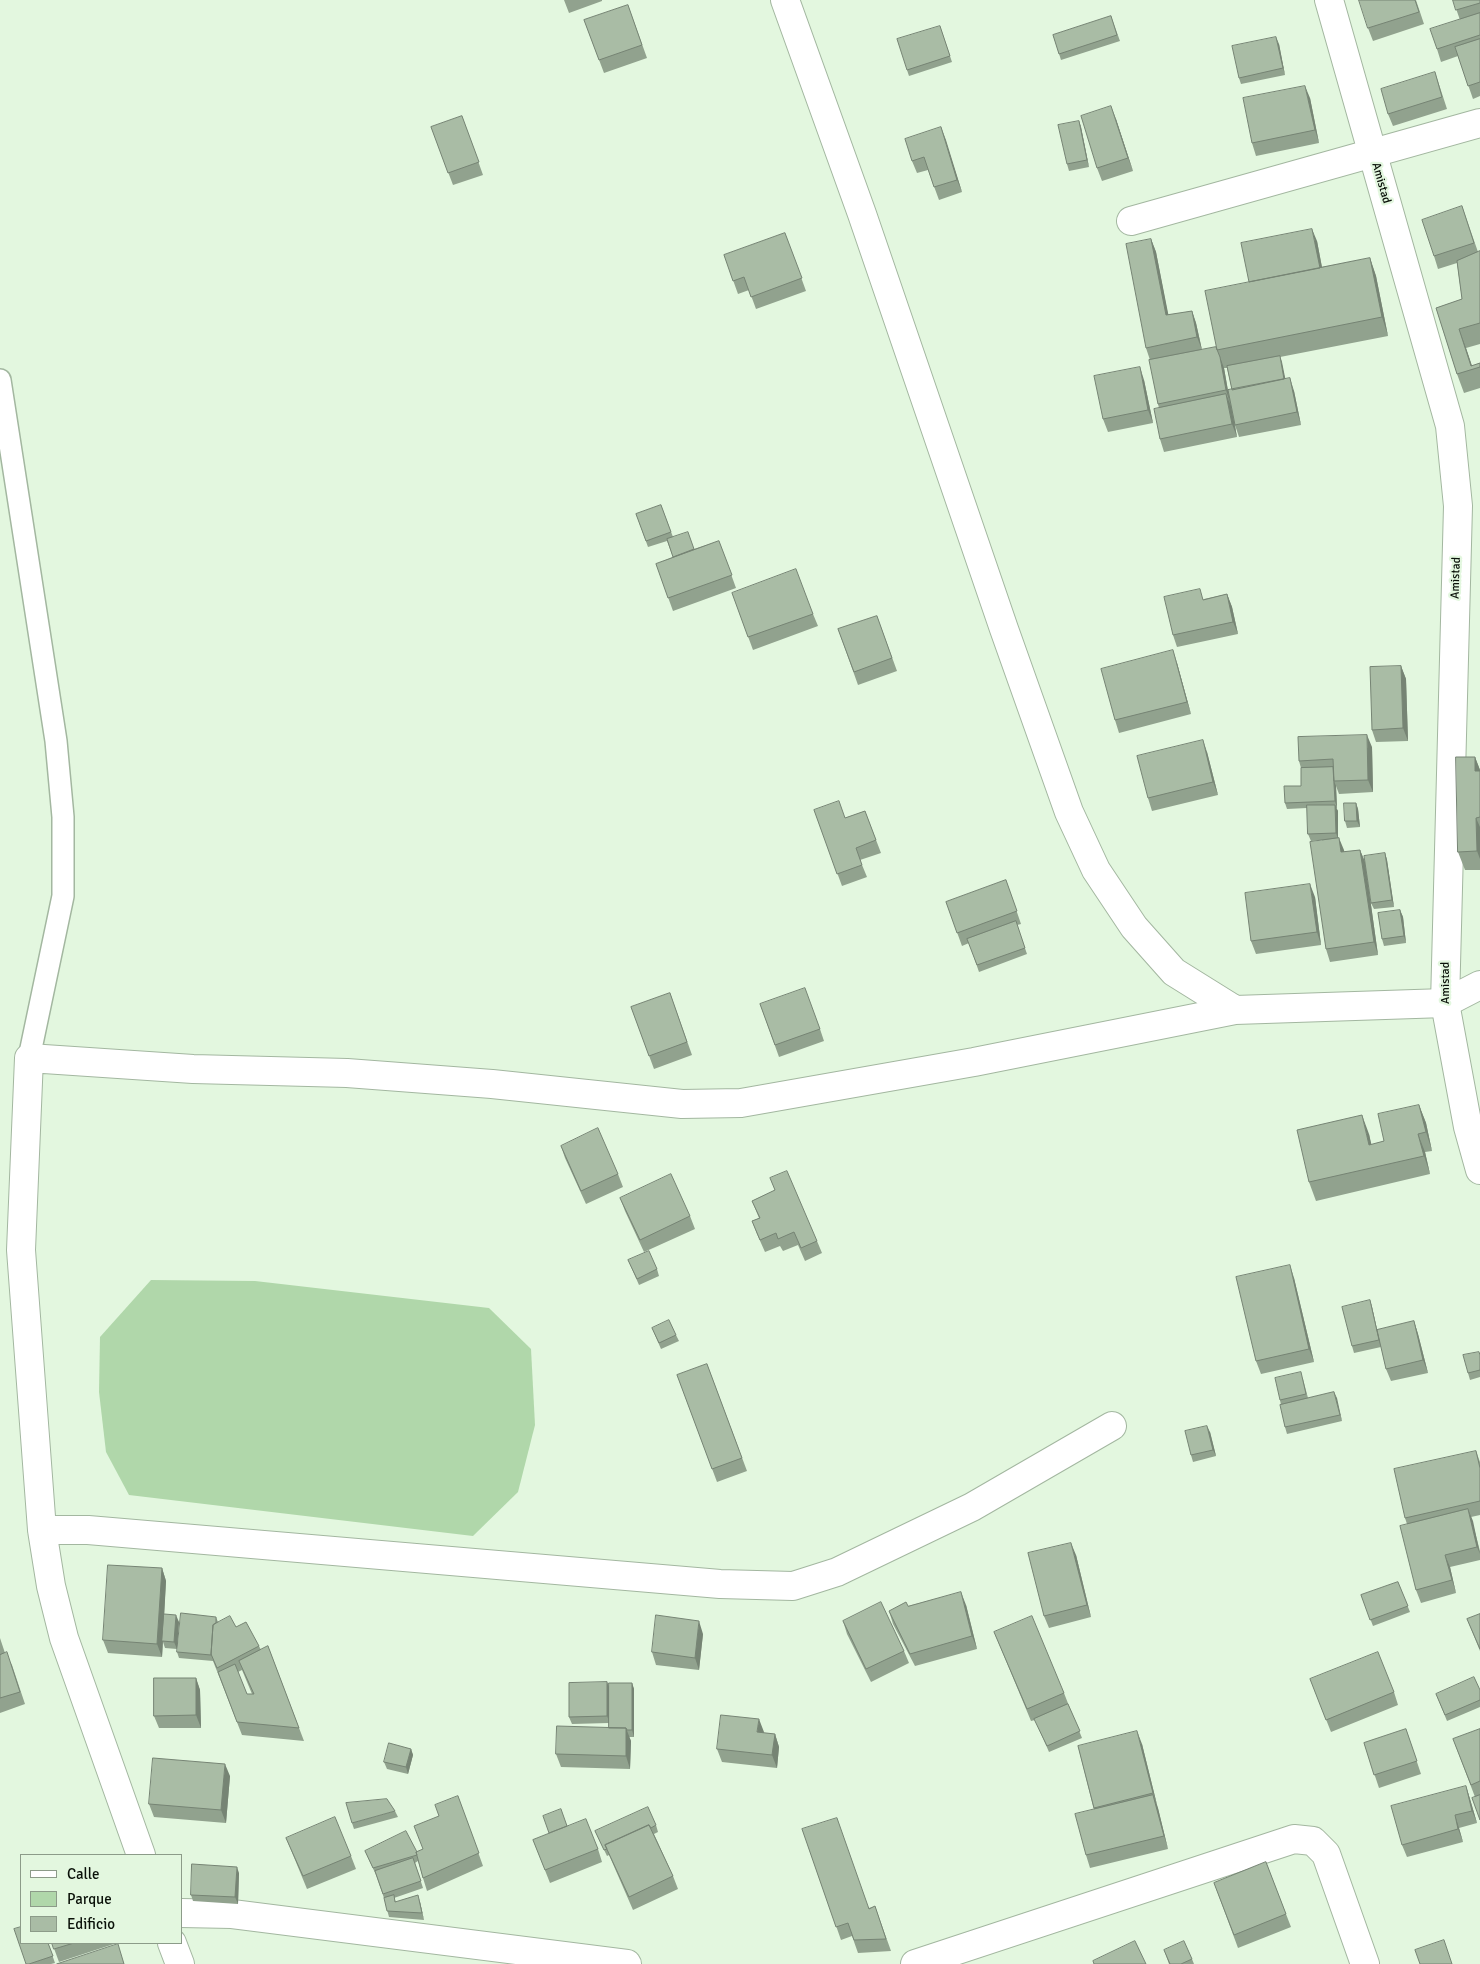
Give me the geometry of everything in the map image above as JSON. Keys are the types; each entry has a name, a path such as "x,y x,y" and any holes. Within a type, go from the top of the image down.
{"street":[{"path":"785,0 862,214 1004,629 1069,812 1096,870 1134,927 1174,972 1235,1010"},
{"name":"Amistad","path":"1329,0 1450,426 1458,506 1445,1003 1468,1127 1480,1170"},
{"path":"1131,221 1480,123"},
{"path":"141,1854 64,1638 51,1586 42,1530 21,1250 29,1058 193,1069 366,1075 492,1084 682,1104 741,1103 974,1062 1235,1010 1445,1003 1480,985"},
{"path":"42,1530 88,1530 720,1584 793,1586 837,1572 972,1507 1112,1426"},
{"path":"915,1964 1294,1839 1312,1841 1326,1854 1365,1964"},
{"path":"182,1913 232,1914 627,1964"},
{"path":"172,1944 180,1964"}],"lane":[{"path":"0,380 56,741 63,817 63,896 29,1058"}],"green space":[{"path":"151,1280 255,1281 489,1308 531,1349 535,1425 518,1492 473,1536 129,1495 106,1452 99,1392 100,1337"}],"building":[{"path":"1359,0 1415,0 1419,12 1368,28"},
{"path":"1453,0 1480,0 1480,3 1456,10"},
{"path":"628,5 642,45 599,60 584,20"},
{"path":"1480,13 1480,35 1437,49 1430,29"},
{"path":"1111,16 1117,35 1059,54 1053,35"},
{"path":"940,26 950,56 907,70 897,39"},
{"path":"1276,37 1283,68 1239,78 1232,46"},
{"path":"1480,39 1480,82 1468,86 1455,47"},
{"path":"1435,72 1442,97 1388,114 1381,89"},
{"path":"1305,86 1315,130 1252,143 1243,98"},
{"path":"1111,106 1128,158 1097,168 1081,116"},
{"path":"462,116 479,162 448,173 431,127"},
{"path":"1079,121 1087,160 1067,164 1058,125"},
{"path":"941,127 957,180 934,187 924,157 912,161 905,139"},
{"path":"1462,206 1474,243 1434,256 1422,220"},
{"path":"1312,229 1320,268 1249,282 1241,243"},
{"path":"785,233 802,278 751,297 744,277 733,281 724,255"},
{"path":"1151,239 1166,315 1192,311 1197,337 1146,348 1126,244"},
{"path":"1480,251 1480,323 1459,329 1471,366 1480,363 1480,367 1457,374 1436,308 1462,299 1457,261"},
{"path":"1370,258 1382,317 1217,350 1205,291"},
{"path":"1216,347 1220,357 1226,390 1158,404 1149,360"},
{"path":"1280,356 1284,379 1232,390 1227,366"},
{"path":"1140,367 1148,410 1103,419 1094,376"},
{"path":"1290,378 1297,412 1235,425 1228,390"},
{"path":"1226,394 1232,424 1160,439 1154,409"},
{"path":"661,505 671,532 646,541 636,514"},
{"path":"688,532 694,549 673,557 667,539"},
{"path":"719,541 732,575 668,598 656,564"},
{"path":"796,569 813,614 748,637 732,593"},
{"path":"1200,589 1203,600 1227,594 1233,622 1173,635 1164,597"},
{"path":"877,616 892,658 854,672 838,629"},
{"path":"1173,650 1187,702 1115,720 1101,669"},
{"path":"1401,666 1403,728 1372,730 1370,667"},
{"path":"1367,735 1368,780 1334,781 1333,759 1299,761 1298,737"},
{"path":"1203,740 1213,782 1148,798 1137,756"},
{"path":"1456,757 1475,757 1475,771 1480,771 1480,817 1476,818 1477,851 1458,852"},
{"path":"1333,767 1335,801 1285,803 1284,786 1301,786 1301,768"},
{"path":"839,801 845,818 865,811 876,840 856,848 862,865 837,874 814,810"},
{"path":"1344,803 1356,803 1357,821 1345,821"},
{"path":"1307,805 1335,805 1336,833 1308,834"},
{"path":"1339,838 1341,852 1360,850 1374,942 1326,949 1310,842"},
{"path":"1385,853 1392,900 1371,903 1364,856"},
{"path":"1006,880 1017,911 957,933 946,902"},
{"path":"1310,884 1317,932 1251,941 1245,893"},
{"path":"1400,910 1404,936 1382,939 1378,913"},
{"path":"1016,921 1025,948 977,965 967,939"},
{"path":"805,988 820,1029 775,1045 760,1004"},
{"path":"670,993 687,1042 649,1056 631,1007"},
{"path":"1419,1105 1426,1132 1418,1134 1424,1156 1309,1182 1297,1130 1362,1115 1369,1145 1384,1141 1378,1114"},
{"path":"598,1128 618,1174 581,1191 561,1146"},
{"path":"787,1171 817,1241 801,1248 794,1232 778,1239 776,1233 760,1240 752,1221 760,1218 752,1201 775,1190 770,1178"},
{"path":"671,1174 690,1216 640,1240 620,1198"},
{"path":"649,1251 657,1269 637,1279 628,1260"},
{"path":"1290,1265 1309,1349 1256,1361 1236,1277"},
{"path":"1370,1300 1379,1340 1352,1346 1342,1307"},
{"path":"669,1320 676,1335 659,1343 652,1328"},
{"path":"1414,1321 1423,1360 1386,1369 1377,1330"},
{"path":"1479,1352 1480,1370 1468,1373 1463,1355"},
{"path":"707,1364 742,1458 712,1469 677,1375"},
{"path":"1301,1372 1306,1394 1280,1400 1275,1378"},
{"path":"1334,1392 1340,1415 1285,1427 1280,1405"},
{"path":"1207,1426 1213,1450 1191,1455 1185,1431"},
{"path":"1476,1451 1480,1468 1480,1501 1405,1518 1394,1469"},
{"path":"1468,1509 1477,1547 1445,1555 1452,1580 1416,1590 1400,1526"},
{"path":"1071,1543 1087,1605 1044,1616 1028,1553"},
{"path":"108,1565 162,1568 157,1644 103,1640"},
{"path":"1398,1582 1408,1606 1370,1620 1361,1595"},
{"path":"961,1592 972,1636 910,1654 889,1611 906,1602 908,1606"},
{"path":"881,1602 904,1651 866,1669 843,1621"},
{"path":"181,1613 216,1617 216,1623 213,1625 211,1655 177,1652"},
{"path":"164,1614 176,1615 174,1642 162,1641"},
{"path":"1480,1614 1480,1649 1467,1619"},
{"path":"656,1615 699,1621 695,1658 652,1652"},
{"path":"230,1616 236,1627 246,1622 259,1646 217,1668 211,1654 213,1625"},
{"path":"1032,1616 1064,1693 1027,1709 994,1632"},
{"path":"268,1646 299,1728 237,1722 218,1672 235,1664 247,1694 254,1694 239,1661"},
{"path":"7,1652 20,1692 0,1698 0,1655"},
{"path":"1378,1652 1394,1692 1326,1720 1310,1679"},
{"path":"1474,1677 1480,1690 1480,1700 1445,1715 1436,1694"},
{"path":"154,1678 196,1678 196,1715 154,1716"},
{"path":"607,1682 607,1716 569,1717 569,1683"},
{"path":"609,1683 632,1683 632,1730 609,1728"},
{"path":"1068,1704 1080,1731 1047,1746 1034,1719"},
{"path":"721,1715 759,1719 757,1732 775,1734 772,1755 717,1749"},
{"path":"557,1726 626,1728 626,1756 556,1754"},
{"path":"1406,1729 1417,1761 1374,1775 1364,1743"},
{"path":"1480,1729 1480,1781 1471,1785 1453,1739"},
{"path":"1137,1731 1153,1793 1094,1808 1078,1746"},
{"path":"389,1743 411,1749 406,1767 384,1762"},
{"path":"153,1758 225,1764 221,1810 149,1804"},
{"path":"1466,1786 1472,1811 1455,1815 1458,1829 1402,1845 1391,1806"},
{"path":"1153,1795 1164,1836 1086,1855 1075,1814"},
{"path":"1480,1795 1480,1820 1472,1798"},
{"path":"458,1796 479,1853 423,1878 416,1852 423,1849 414,1826 439,1816 435,1805"},
{"path":"387,1799 395,1811 352,1823 346,1803"},
{"path":"648,1807 656,1825 651,1828 649,1825 605,1845 607,1849 604,1850 595,1831"},
{"path":"561,1809 567,1826 549,1833 543,1816"},
{"path":"335,1817 351,1856 303,1876 286,1838"},
{"path":"837,1818 869,1909 875,1906 886,1939 854,1940 848,1923 836,1927 802,1829"},
{"path":"586,1819 598,1849 545,1870 533,1840"},
{"path":"649,1825 673,1876 629,1897 605,1845"},
{"path":"406,1831 417,1855 373,1868 365,1851"},
{"path":"413,1858 421,1881 383,1894 375,1871"},
{"path":"1266,1862 1286,1914 1234,1935 1214,1883"},
{"path":"192,1864 237,1867 235,1897 191,1895"},
{"path":"394,1895 395,1902 418,1895 422,1913 387,1911 384,1898"},
{"path":"20,1927 20,1944 48,1944 53,1956 26,1964 14,1929"},
{"path":"1444,1940 1452,1964 1420,1964 1415,1950"},
{"path":"1135,1941 1146,1964 1094,1964 1093,1961"},
{"path":"1184,1941 1192,1959 1181,1964 1170,1964 1164,1950"},
{"path":"52,1944 71,1944 54,1949"},
{"path":"118,1944 124,1964 57,1964"}]}
